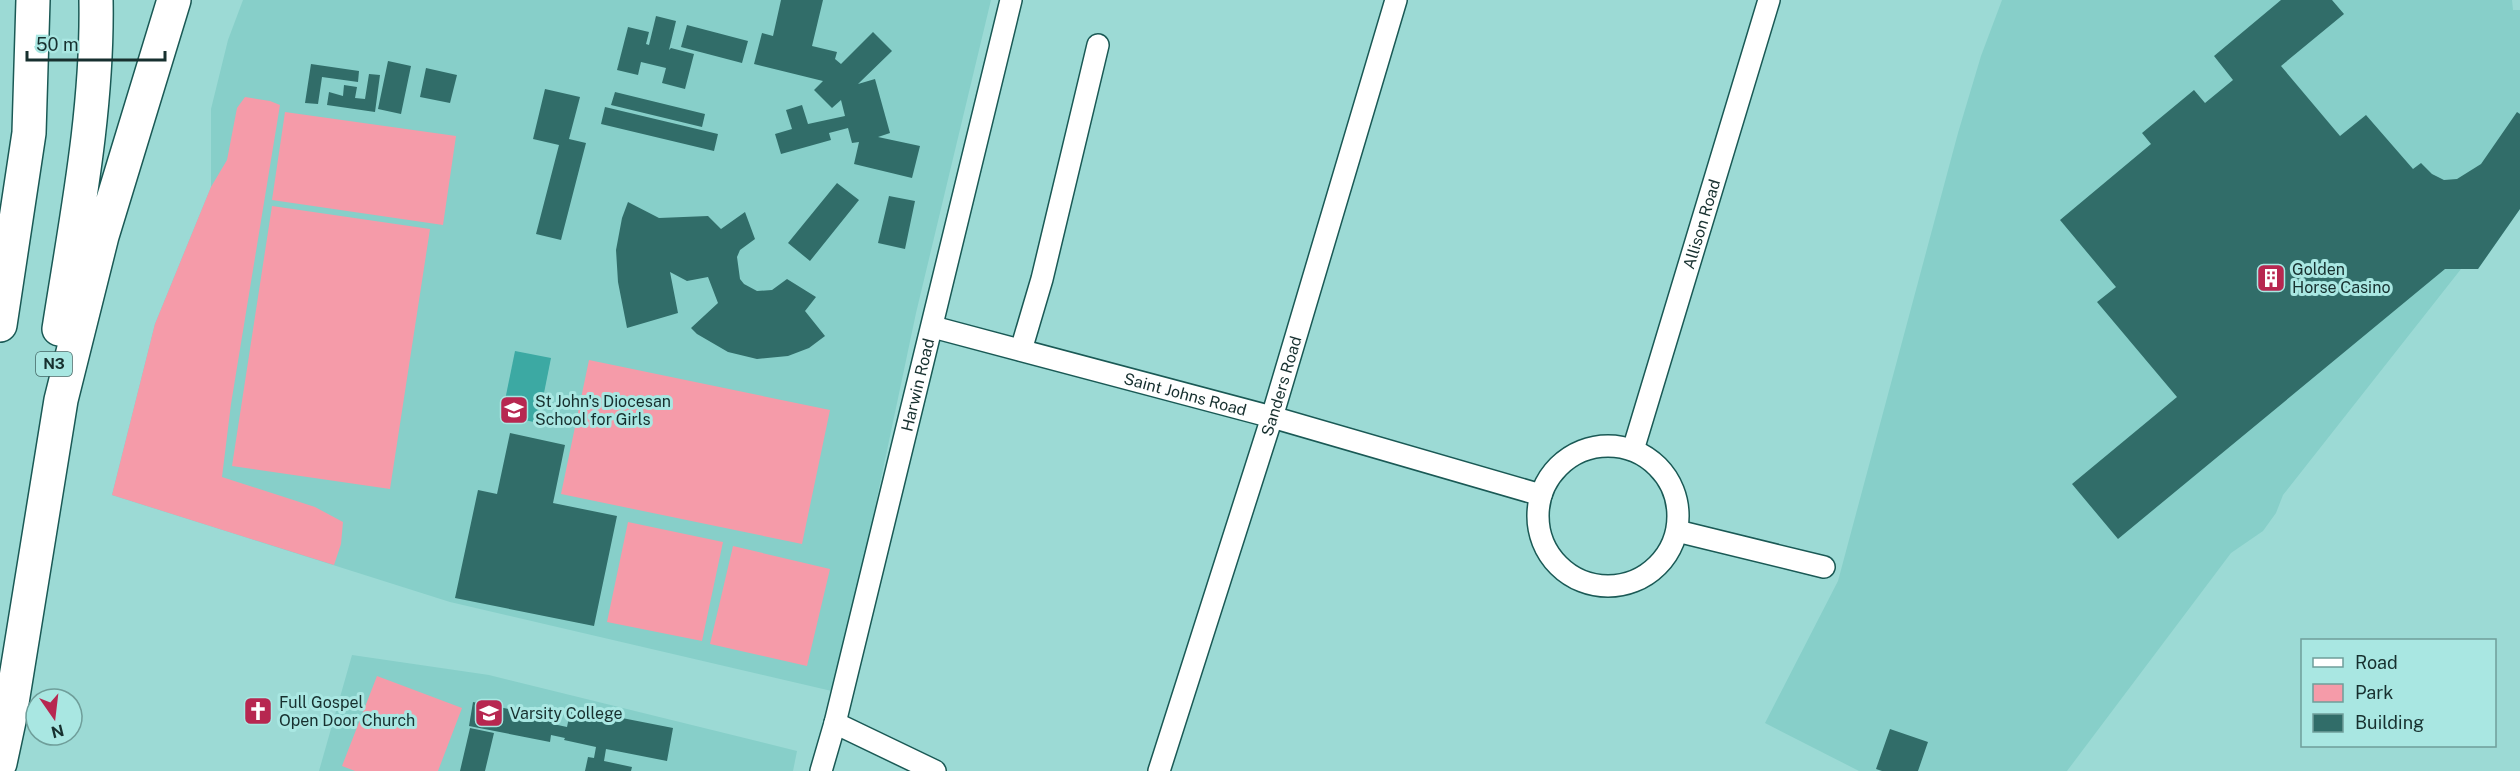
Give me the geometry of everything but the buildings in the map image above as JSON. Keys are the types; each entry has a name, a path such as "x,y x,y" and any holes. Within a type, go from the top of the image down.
{"highway":[{"path":"0,325 29,133 33,0"},
{"name":"N3","path":"0,728 86,153 97,32 96,0"},
{"path":"0,763 9,721 61,400 102,237 174,0"}],"street":[{"name":"Harwin Road","path":"821,771 835,723 933,327 1011,0"},
{"name":"Sanders Road","path":"1159,771 1272,417 1396,0"},
{"name":"Allison Road","path":"1634,450 1769,0"},
{"path":"1021,350 1042,279 1098,45"},
{"name":"Saint Johns Road","path":"933,327 1272,417 1540,495"},
{"path":"1605,445 1634,450 1661,469 1666,478 1676,498 1677,531 1668,552 1654,569 1634,580 1612,586 1590,583 1569,574 1553,559 1542,539 1538,517 1540,495 1554,470 1577,452 1605,445"},
{"path":"1677,531 1824,567"},
{"path":"835,723 935,771"}],"shaded area":[{"name":"St John's Diocesan School for Girls","path":"243,0 991,0 916,313 836,692 450,602 112,495 155,324 211,187 211,109 228,40"},
{"path":"2002,0 2512,0 2513,10 2520,10 2520,209 2478,269 2461,269 2283,495 2276,513 2263,531 2231,553 2067,771 1859,771 1765,723 1838,581 1958,133 1981,56"},
{"path":"515,351 551,358 538,423 502,415"},
{"name":"Varsity College","path":"352,655 489,675 797,751 793,771 319,771"}],"green space":[{"path":"245,97 280,105 231,404 222,477 315,507 343,522 341,544 334,565 112,495 155,324 211,187 227,160 237,108"},
{"path":"285,112 456,136 443,225 272,200"},
{"path":"272,206 430,229 390,489 232,466"},
{"path":"589,360 830,410 802,544 561,494"},
{"path":"628,522 723,542 702,641 607,622"},
{"path":"733,546 830,569 807,666 710,644"},
{"path":"377,676 462,708 438,771 355,771 342,766"}],"place":[{"name":"Golden Horse Casino","path":"2271,278"},
{"name":"St John's Diocesan School for Girls","path":"514,410"},
{"name":"Full Gospel Open Door Church","path":"258,711"},
{"name":"Varsity College","path":"489,713"}]}
